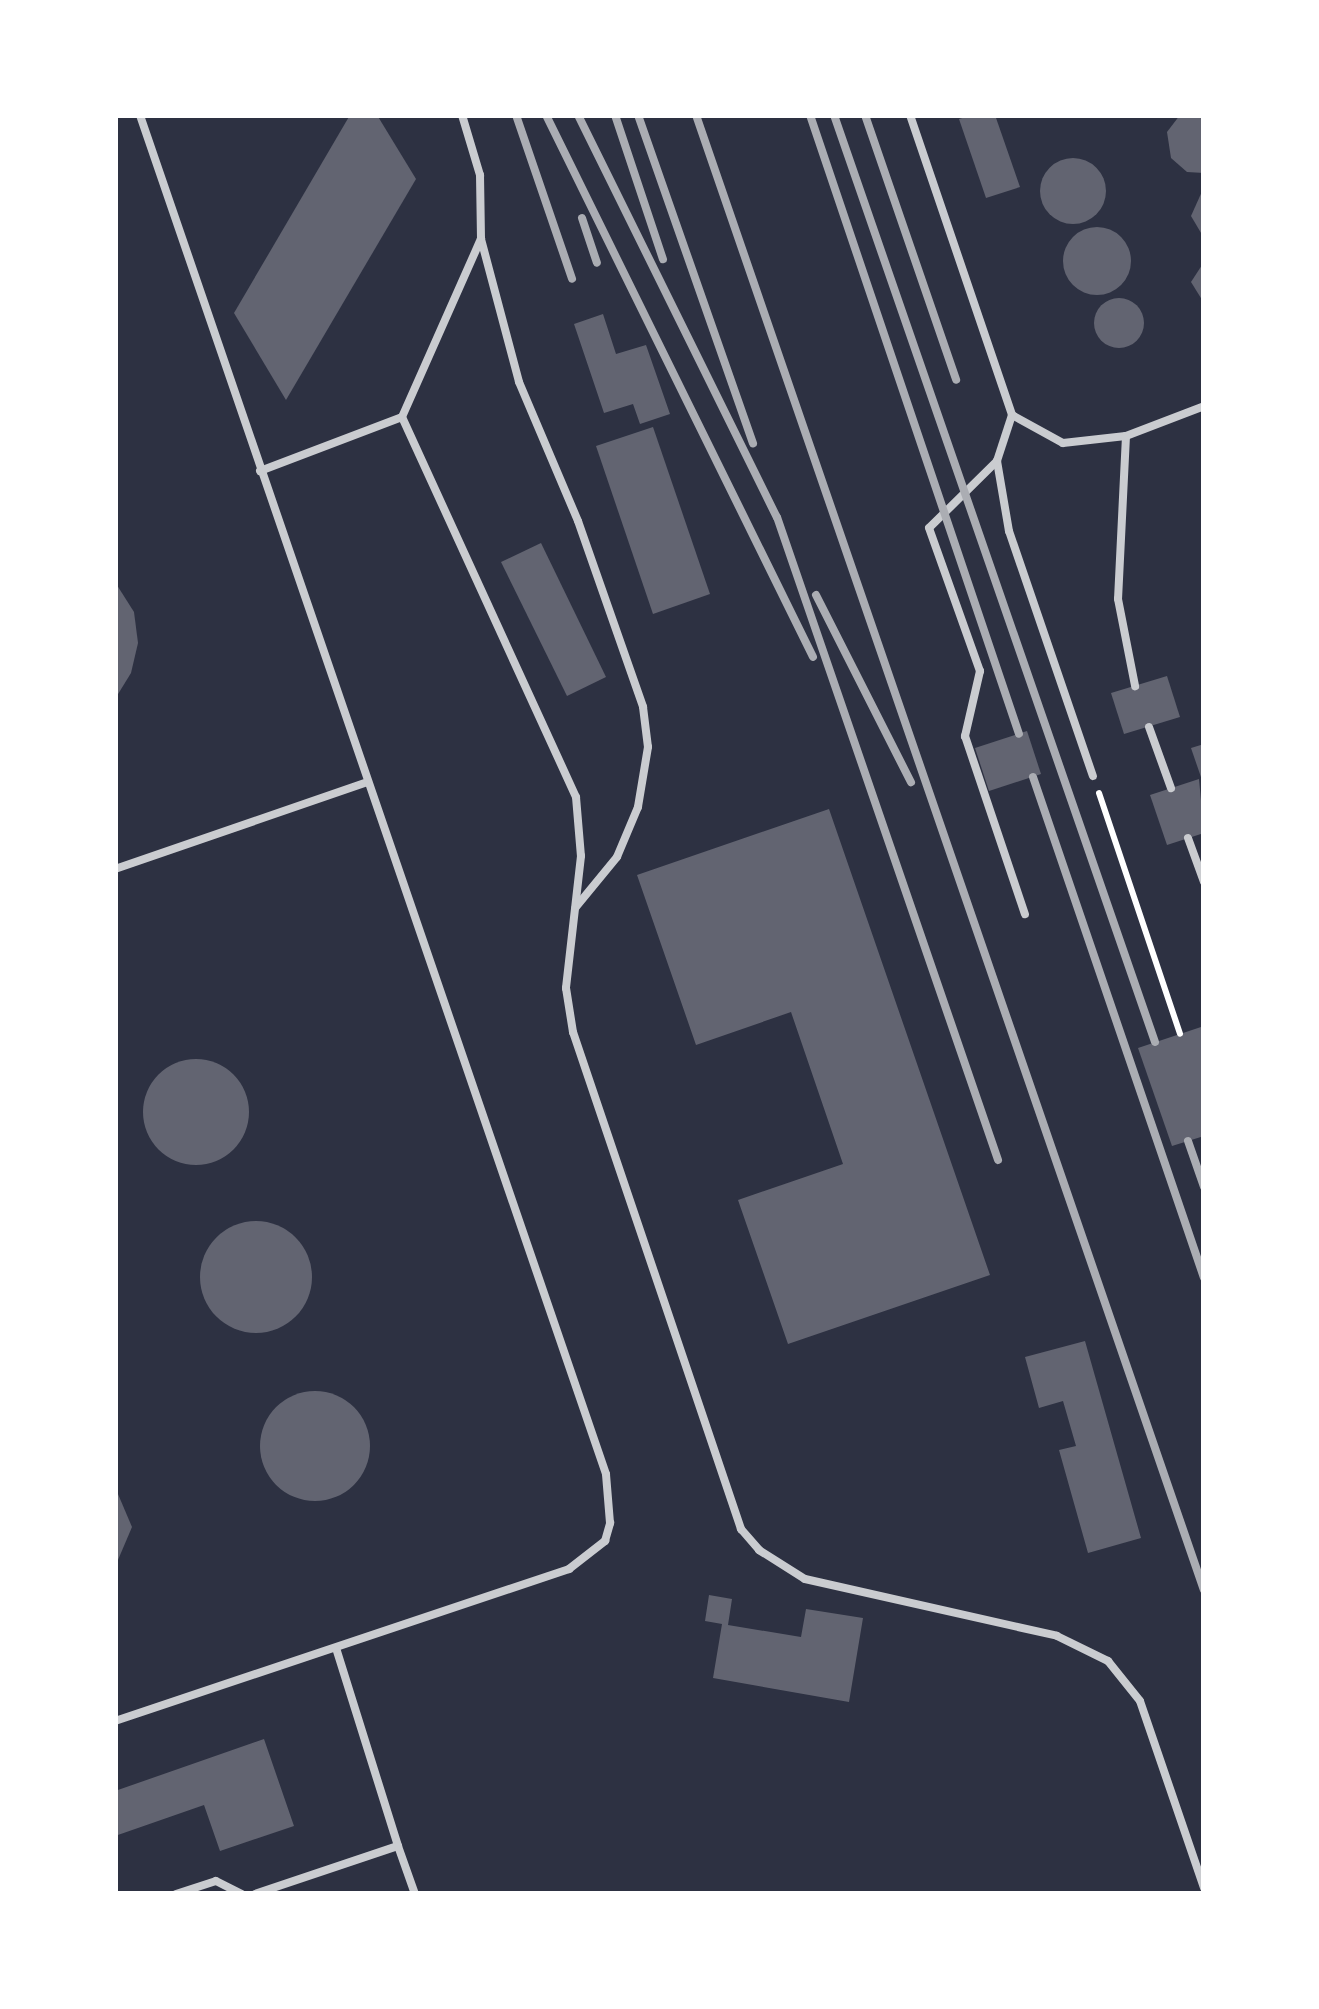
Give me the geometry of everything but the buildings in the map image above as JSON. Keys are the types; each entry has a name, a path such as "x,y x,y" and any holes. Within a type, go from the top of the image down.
{"lane":[{"path":"115,1720 569,1569 605,1541 610,1523 606,1474 140,115"},
{"path":"462,115 480,175 481,239 519,382 578,521 643,708 648,747 638,807 617,857 576,907"},
{"path":"910,115 1012,415 997,461 929,528 980,671 964,736 1025,914"},
{"path":"260,471 402,417 481,239"},
{"path":"1012,415 1063,443 1126,436 1204,406"},
{"path":"402,417 576,797 576,907 566,988 573,1032 741,1529 759,1550 805,1579 1076,1641 1108,1661 1140,1701 1204,1888"},
{"path":"1126,436 1118,599 1135,686"},
{"path":"997,461 1010,531 1094,776"},
{"path":"1149,727 1171,788"},
{"path":"115,869 366,783"},
{"path":"1188,838 1204,882"},
{"path":"336,1648 414,1894"},
{"path":"255,1894 398,1846"},
{"path":"176,1894 216,1882 242,1894"}],"path":[{"path":"1094,776 1180,1034"}],"railway":[{"path":"516,115 572,279"},
{"path":"546,115 813,657"},
{"path":"578,115 777,517 998,1160"},
{"path":"615,115 663,259"},
{"path":"638,115 753,443"},
{"path":"696,115 1204,1590"},
{"path":"810,115 1019,734"},
{"path":"834,115 1155,1042"},
{"path":"865,115 956,380"},
{"path":"582,218 597,263"},
{"path":"816,595 911,782"},
{"path":"1033,777 1204,1278"},
{"path":"1188,1141 1204,1187"}]}
